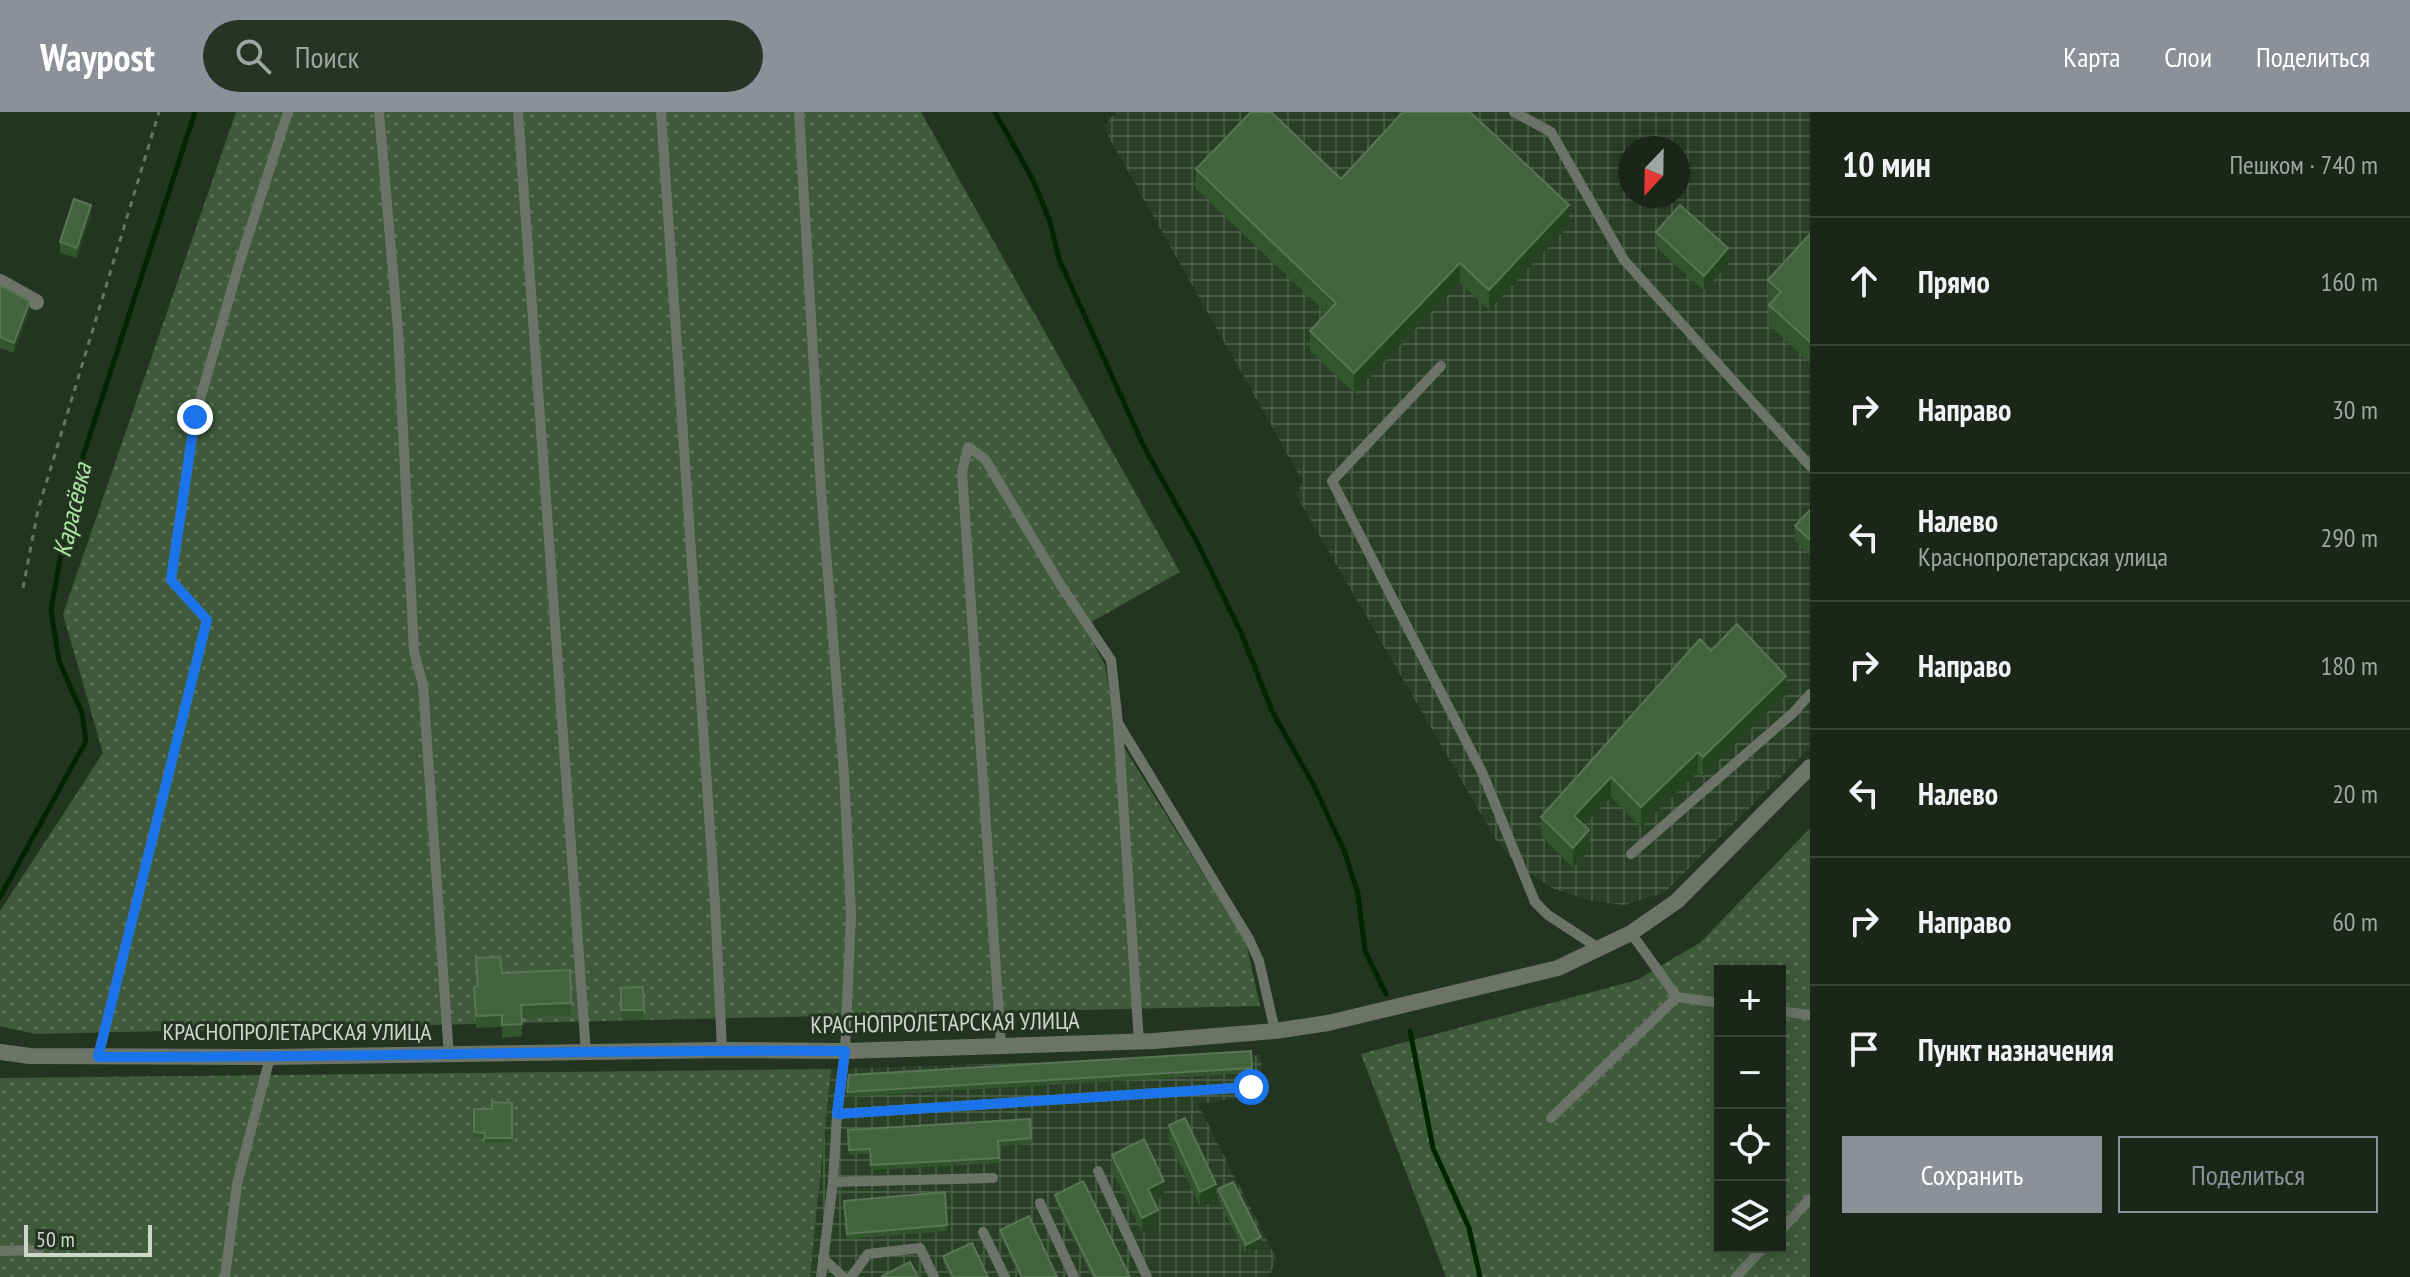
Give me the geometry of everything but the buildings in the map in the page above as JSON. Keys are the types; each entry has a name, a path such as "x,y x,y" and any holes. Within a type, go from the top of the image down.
{"street":[{"path":"0,282 36,302"},
{"name":"КРАСНОПРОЛЕТАРСКАЯ УЛИЦА","path":"0,1052 30,1056 270,1057 845,1051 1139,1042 1275,1031 1328,1023 1558,968 1631,933 1677,901 1810,767"}],"lane":[{"path":"98,1057 207,620 171,580 195,417 239,264 288,112"},
{"path":"379,112 398,330 414,652 423,685 449,1056"},
{"path":"518,112 586,1053"},
{"path":"661,112 715,903 722,1050"},
{"path":"799,112 821,490 845,790 851,914 845,1051 821,1277"},
{"path":"1514,112 1551,132 1624,260 1810,466"},
{"path":"1441,366 1332,481 1482,772 1535,902 1548,915 1600,949"},
{"path":"1001,1045 962,472 968,447 985,459 1060,584 1111,660 1139,1042"},
{"path":"1631,854 1793,713 1810,694"},
{"path":"1118,723 1249,939 1259,961 1275,1031"},
{"path":"1631,933 1677,997 1714,1002"},
{"path":"1551,1118 1677,997"},
{"path":"1786,1012 1810,1015"},
{"path":"225,1277 237,1184 270,1057"},
{"path":"837,1114 1251,1087"},
{"path":"1098,1171 1147,1277"},
{"path":"833,1182 993,1178"},
{"path":"1786,1225 1810,1199"},
{"path":"1040,1203 1074,1277"},
{"path":"983,1232 1005,1277"},
{"path":"851,1277 868,1254 920,1248 934,1277"},
{"path":"0,1251 39,1250"},
{"path":"1736,1277 1758,1253"},
{"path":"823,1258 843,1277"}],"path":[{"path":"23,588 38,510 159,112"}],"shaded area":[{"path":"236,112 921,112 1180,572 1084,626 1105,665 1116,735 1246,942 1260,1006 35,1034 0,1026 0,911 103,753 63,614"},
{"path":"1116,112 1810,112 1810,748 1664,893 1624,905 1587,900 1554,889 1519,867 1496,840 1296,495 1303,482 1103,127"},
{"path":"1810,828 1810,1277 1446,1277 1361,1054 1637,980 1701,942"},
{"path":"1261,1055 1263,1094 1198,1104 1276,1258 1269,1277 810,1277 831,1069"},
{"path":"831,1069 810,1277 0,1277 0,1078"}],"waterway":[{"name":"Карасёвка","path":"0,897 86,741 82,713 59,661 51,610 73,487 195,112"},
{"path":"995,112 1033,180 1050,222 1059,259 1144,447 1197,542 1242,635 1273,713 1313,784 1344,850 1358,894 1365,951 1386,994"},
{"path":"1410,1031 1433,1148 1469,1228 1480,1277"}],"route":[{"path":"195,417 171,580 207,620 98,1057 845,1051 837,1114 1251,1087"}]}
